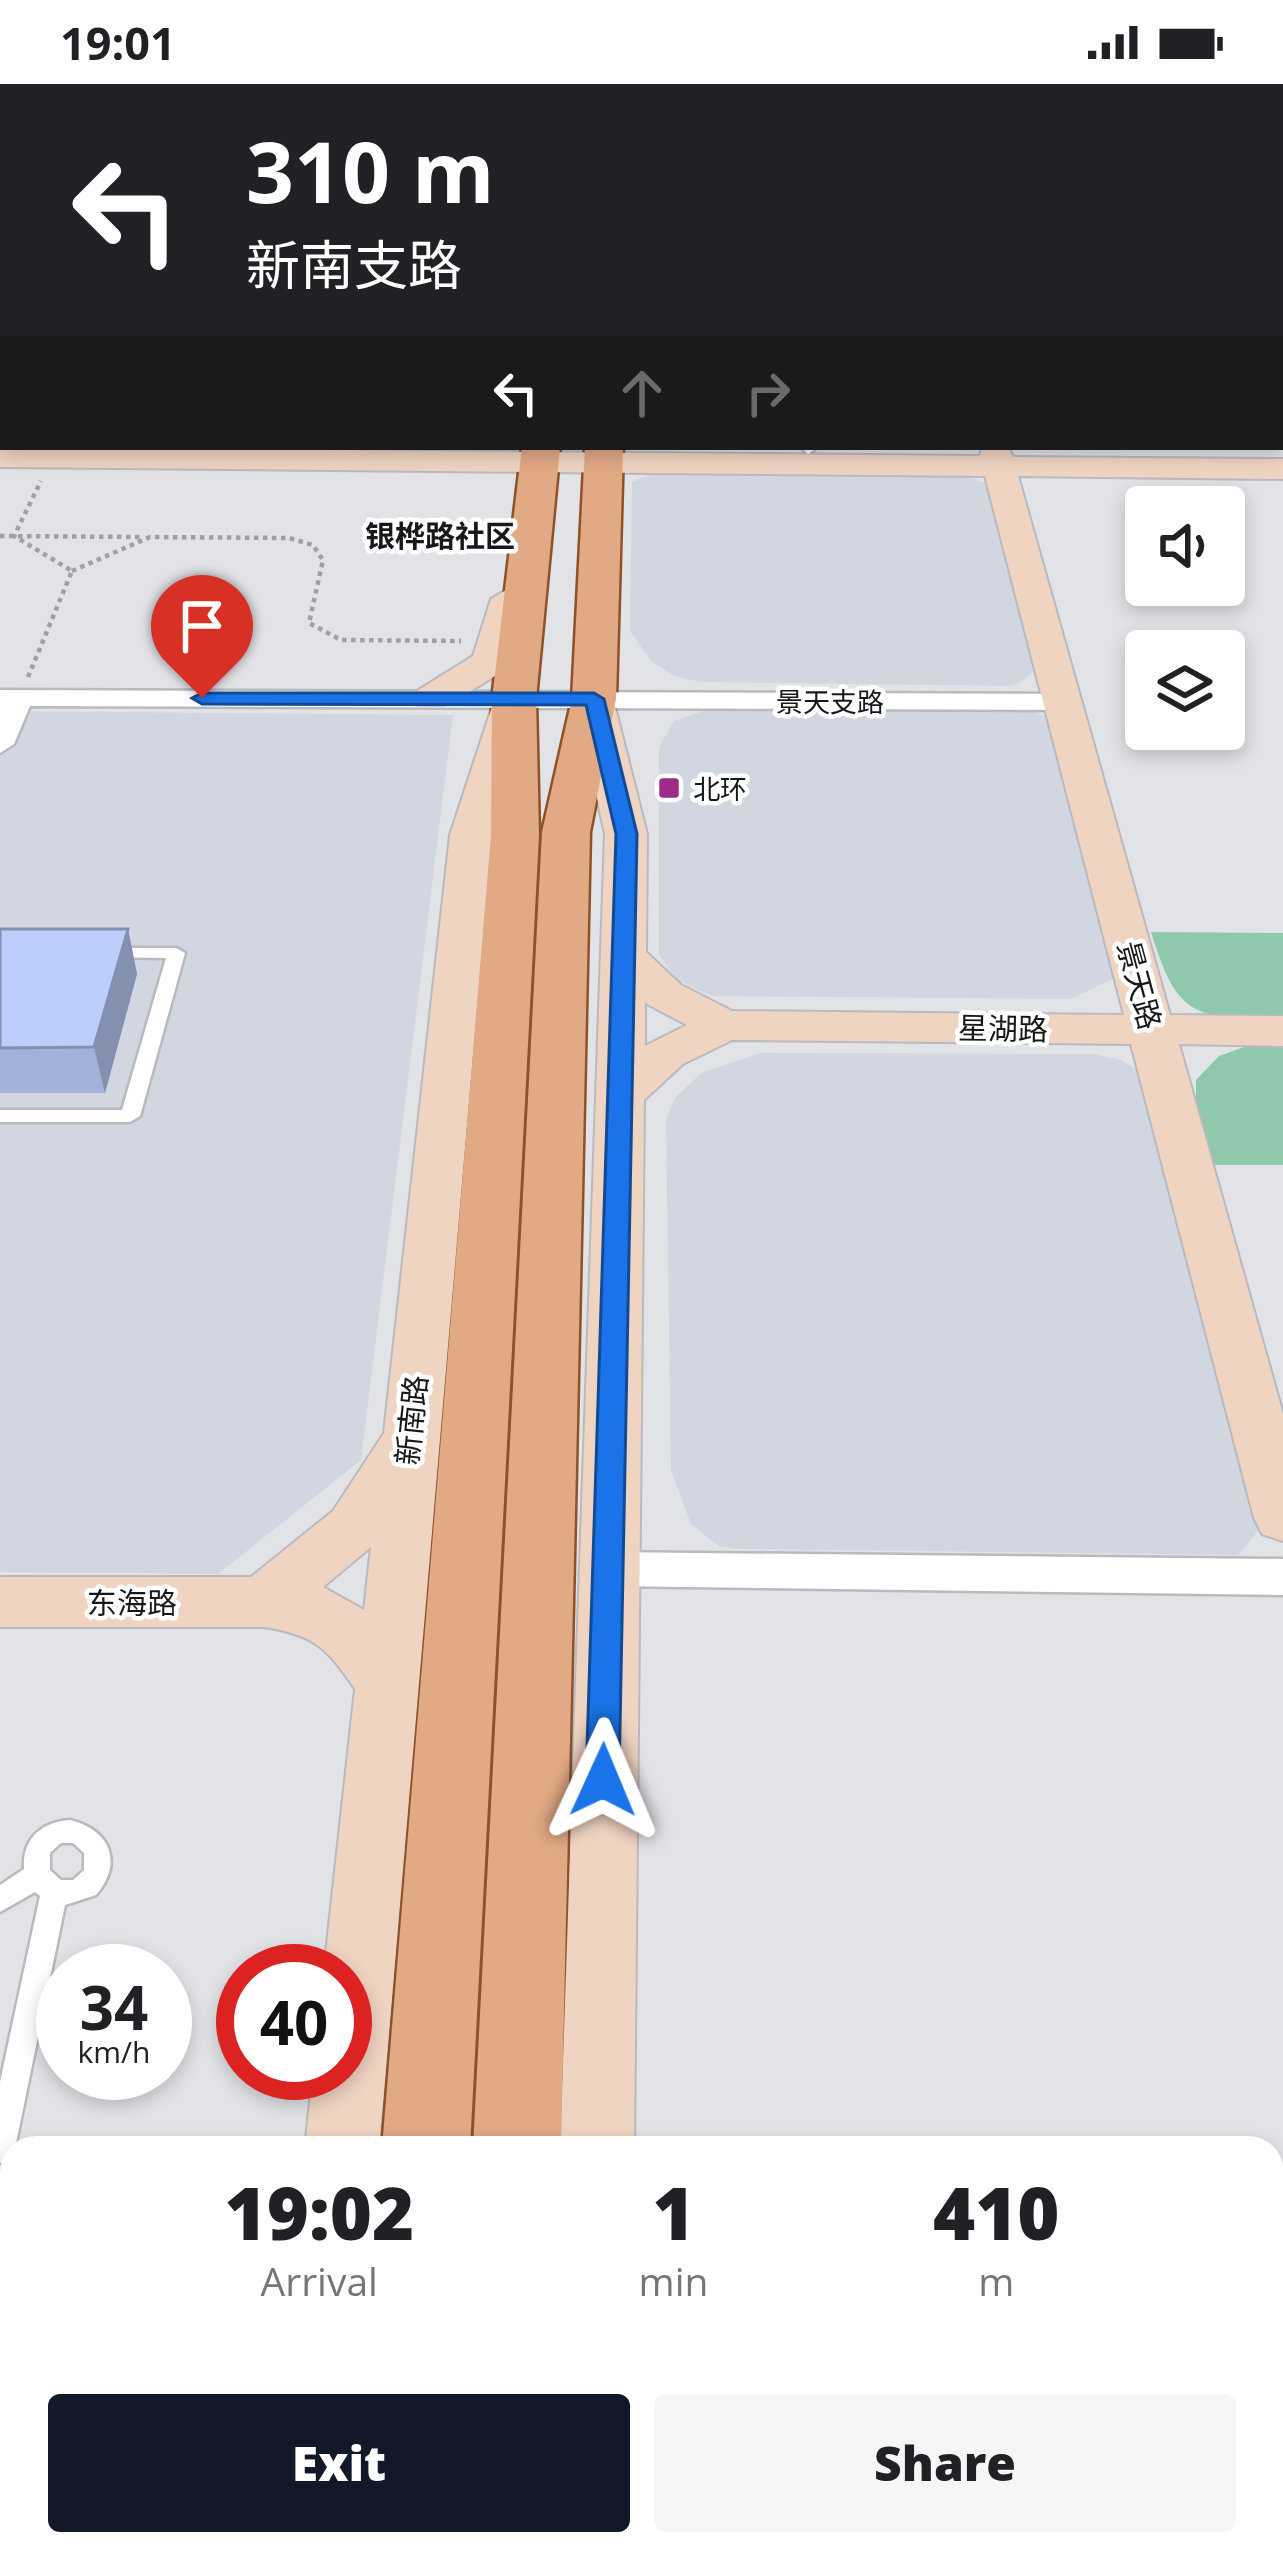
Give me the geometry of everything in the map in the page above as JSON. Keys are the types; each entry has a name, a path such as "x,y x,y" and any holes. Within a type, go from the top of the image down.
{"main road":[{"name":"新南路","path":"518,2136 519,1197 514,699 541,451"},
{"name":"新南路","path":"427,2136 519,1197 566,832 594,699 613,451"}],"street":[{"path":"508,450 541,451"},
{"path":"0,457 678,450"},
{"path":"842,450 998,459 1283,452"},
{"path":"613,451 1283,469"},
{"name":"景天路","path":"998,459 1283,1518"},
{"path":"430,699 480,674 496,655 504,607 526,590"},
{"path":"0,744 10,698"},
{"name":"景天支路","path":"10,698 1065,702"},
{"name":"新南路","path":"343,2136 471,835 514,699"},
{"name":"新南路","path":"594,699 626,834 597,2136"},
{"path":"623,955 665,995 724,1025"},
{"path":"620,1096 666,1053 724,1025"},
{"name":"星湖路","path":"724,1025 1283,1030"},
{"path":"264,1602 354,1527 410,1435"},
{"path":"607,1569 1283,1576"},
{"name":"东海路","path":"0,1602 264,1602 316,1610 352,1635 385,1681"}],"lane":[{"path":"0,1116 130,1116 176,953 88,952"},
{"path":"0,1900 45,1885 2,2136"}],"path":[{"path":"14,536 52,458"},
{"path":"0,536 290,538 313,545 323,560 309,623 340,640 499,641"},
{"path":"14,536 72,571"},
{"path":"10,698 72,571 150,537"}],"shaded area":[{"path":"657,471 962,474 990,485 1036,671 1013,686 701,682 674,676 651,661 630,631 632,482"},
{"path":"709,709 1034,711 1054,721 1117,962 1112,979 1071,999 711,996 677,980 659,954 659,747 674,721"},
{"path":"0,711 453,715 361,1460 218,1574 0,1572"},
{"path":"760,1053 1094,1054 1121,1060 1146,1076 1264,1524 1238,1555 737,1549 719,1546 691,1524 671,1470 666,1119 675,1098 701,1073"}],"green space":[{"path":"1151,932 1283,933 1283,1018 1229,1017 1194,1008 1171,983"},
{"path":"1250,1045 1283,1045 1283,1165 1212,1165 1196,1105 1196,1080 1219,1056"}],"building":[{"path":"0,929 128,929 94,1047 0,1048"}],"place":[{"name":"北环","path":"669,788"}],"district":[{"name":"银桦路社区","path":"440,535"}],"route":[{"path":"202,698 594,699 626,834 603,1780"}]}
